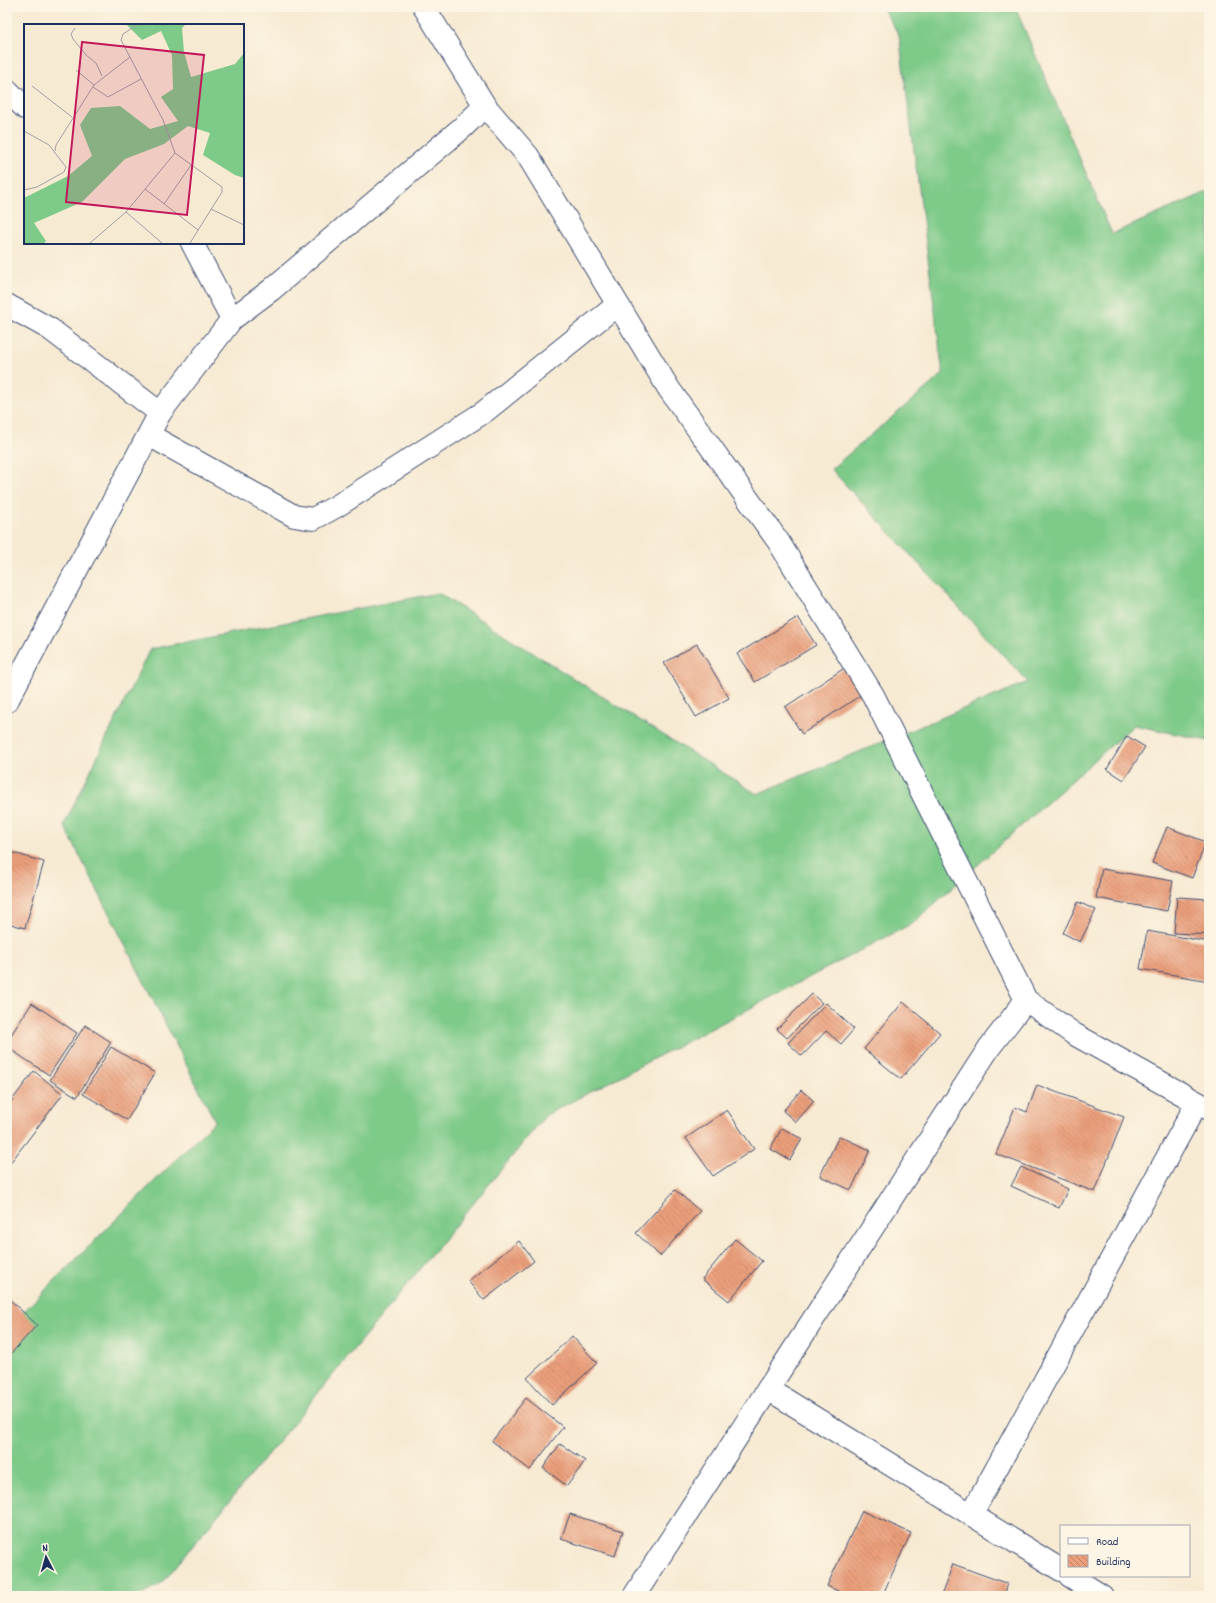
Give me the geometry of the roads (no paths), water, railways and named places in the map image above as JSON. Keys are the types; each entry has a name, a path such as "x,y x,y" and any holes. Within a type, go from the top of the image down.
{"street":[{"path":"424,7 485,106 528,156 669,389 778,541 873,694 1026,1000 1074,1034 1203,1106 971,1515"},
{"path":"7,90 24,107"},
{"path":"7,701 160,413 232,319 271,290 463,128 485,106"},
{"path":"193,244 232,319"},
{"path":"149,435 294,516 313,519 337,506 484,412 617,305"},
{"path":"7,306 50,329 160,413"},
{"path":"634,1596 989,1048 1026,1000"},
{"path":"768,1389 1060,1569"},
{"path":"1072,1577 1102,1596"}]}
